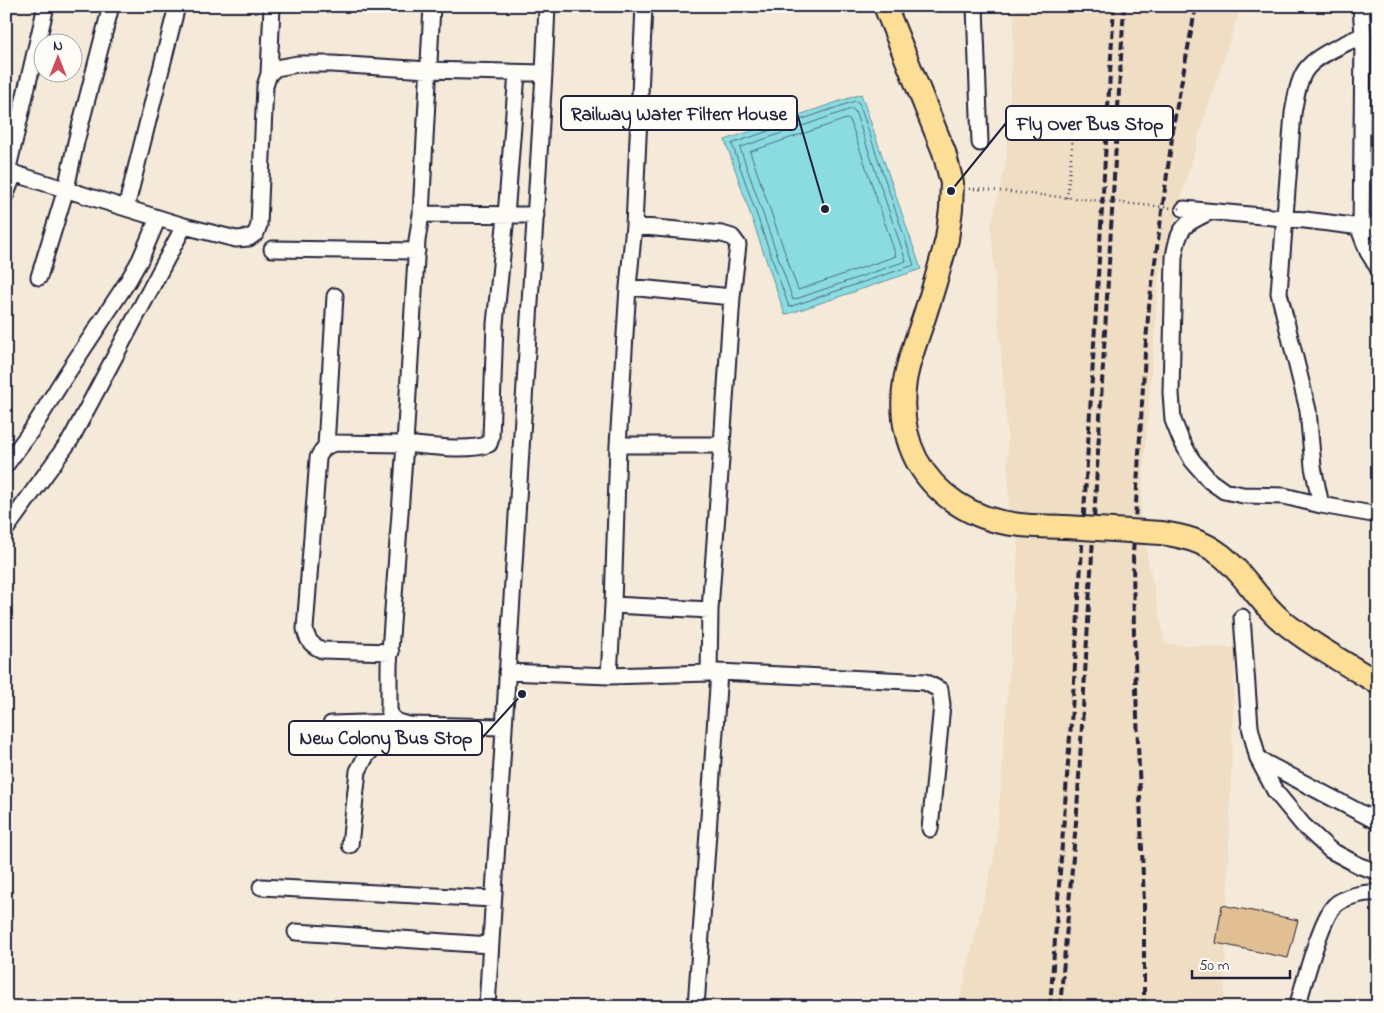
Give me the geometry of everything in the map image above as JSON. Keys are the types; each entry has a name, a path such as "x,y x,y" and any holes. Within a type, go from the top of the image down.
{"highway":[{"path":"885,6 944,152 952,183 947,239 912,352 905,381 903,404 906,429 913,452 921,469 946,496 964,508 986,518 1013,524 1161,533 1182,536 1206,545 1222,555 1263,604 1281,620 1378,683"}],"street":[{"path":"6,194 9,172 46,6"},
{"path":"39,277 66,189 76,142 111,6"},
{"path":"126,208 177,6"},
{"path":"9,172 184,226 236,239 249,238 256,233 259,225 265,86 269,74 272,6"},
{"path":"398,722 391,717 388,709 417,251 421,214 432,6"},
{"path":"488,1007 490,945 536,215 547,6"},
{"path":"609,676 618,445 628,287 634,226 644,6"},
{"path":"974,6 980,143"},
{"path":"1361,6 1363,34 1360,231 1368,252 1378,268"},
{"path":"1321,505 1313,467 1308,410 1279,293 1293,113 1296,93 1308,66 1363,34"},
{"path":"269,74 276,68 298,64 544,73"},
{"path":"391,652 322,650 307,640 305,629 318,458 321,450 335,443 405,444 471,448 483,447 489,444 491,438 495,324 506,216 517,73"},
{"path":"1184,209 1285,218 1360,231 1378,222"},
{"path":"1210,212 1190,221 1182,228 1176,241 1174,257 1171,393 1173,420 1192,460 1210,481 1224,491 1243,496 1284,496 1378,515"},
{"path":"421,214 536,215"},
{"path":"6,465 33,428 128,281 140,260 158,218"},
{"path":"6,529 71,439 184,226"},
{"path":"634,226 722,234 732,237 738,245 732,297 710,610 714,672 696,1007"},
{"path":"272,249 417,251"},
{"path":"628,287 732,297"},
{"path":"326,446 334,296"},
{"path":"618,445 722,445"},
{"path":"613,605 710,610"},
{"path":"1242,617 1250,727 1258,759 1274,791 1330,850 1360,866 1378,872"},
{"path":"507,672 609,676 714,672 926,682 940,690 942,705 930,829"},
{"path":"331,724 398,722 409,725 503,727"},
{"path":"350,845 358,771 366,756 398,722"},
{"path":"1258,759 1378,822"},
{"path":"262,887 493,899"},
{"path":"1297,1007 1325,919 1335,905 1350,897 1372,892 1378,893"},
{"path":"296,932 490,945"}],"path":[{"path":"1067,198 1076,106"},
{"path":"980,190 1184,209"}],"shaded area":[{"path":"1015,6 1241,6 1200,132 1159,275 1140,519 1165,644 1235,648 1224,1007 958,1007 996,848 1018,552 1016,514 1009,513 1007,431 991,226 1006,162"}],"water":[{"path":"861,94 921,269 785,315 725,140"}],"building":[{"path":"1222,905 1298,920 1288,958 1216,943"}],"railway":[{"path":"1050,1007 1074,682 1114,6"},
{"path":"1060,1007 1077,811 1124,6"},
{"path":"1144,1007 1144,904 1134,636 1133,554 1149,306 1175,116 1196,6"}],"place":[{"name":"Fly Over Bus Stop","path":"951,191"},
{"name":"Railway Water Filterr House","path":"825,209"},
{"name":"New Colony Bus Stop","path":"522,694"}]}
